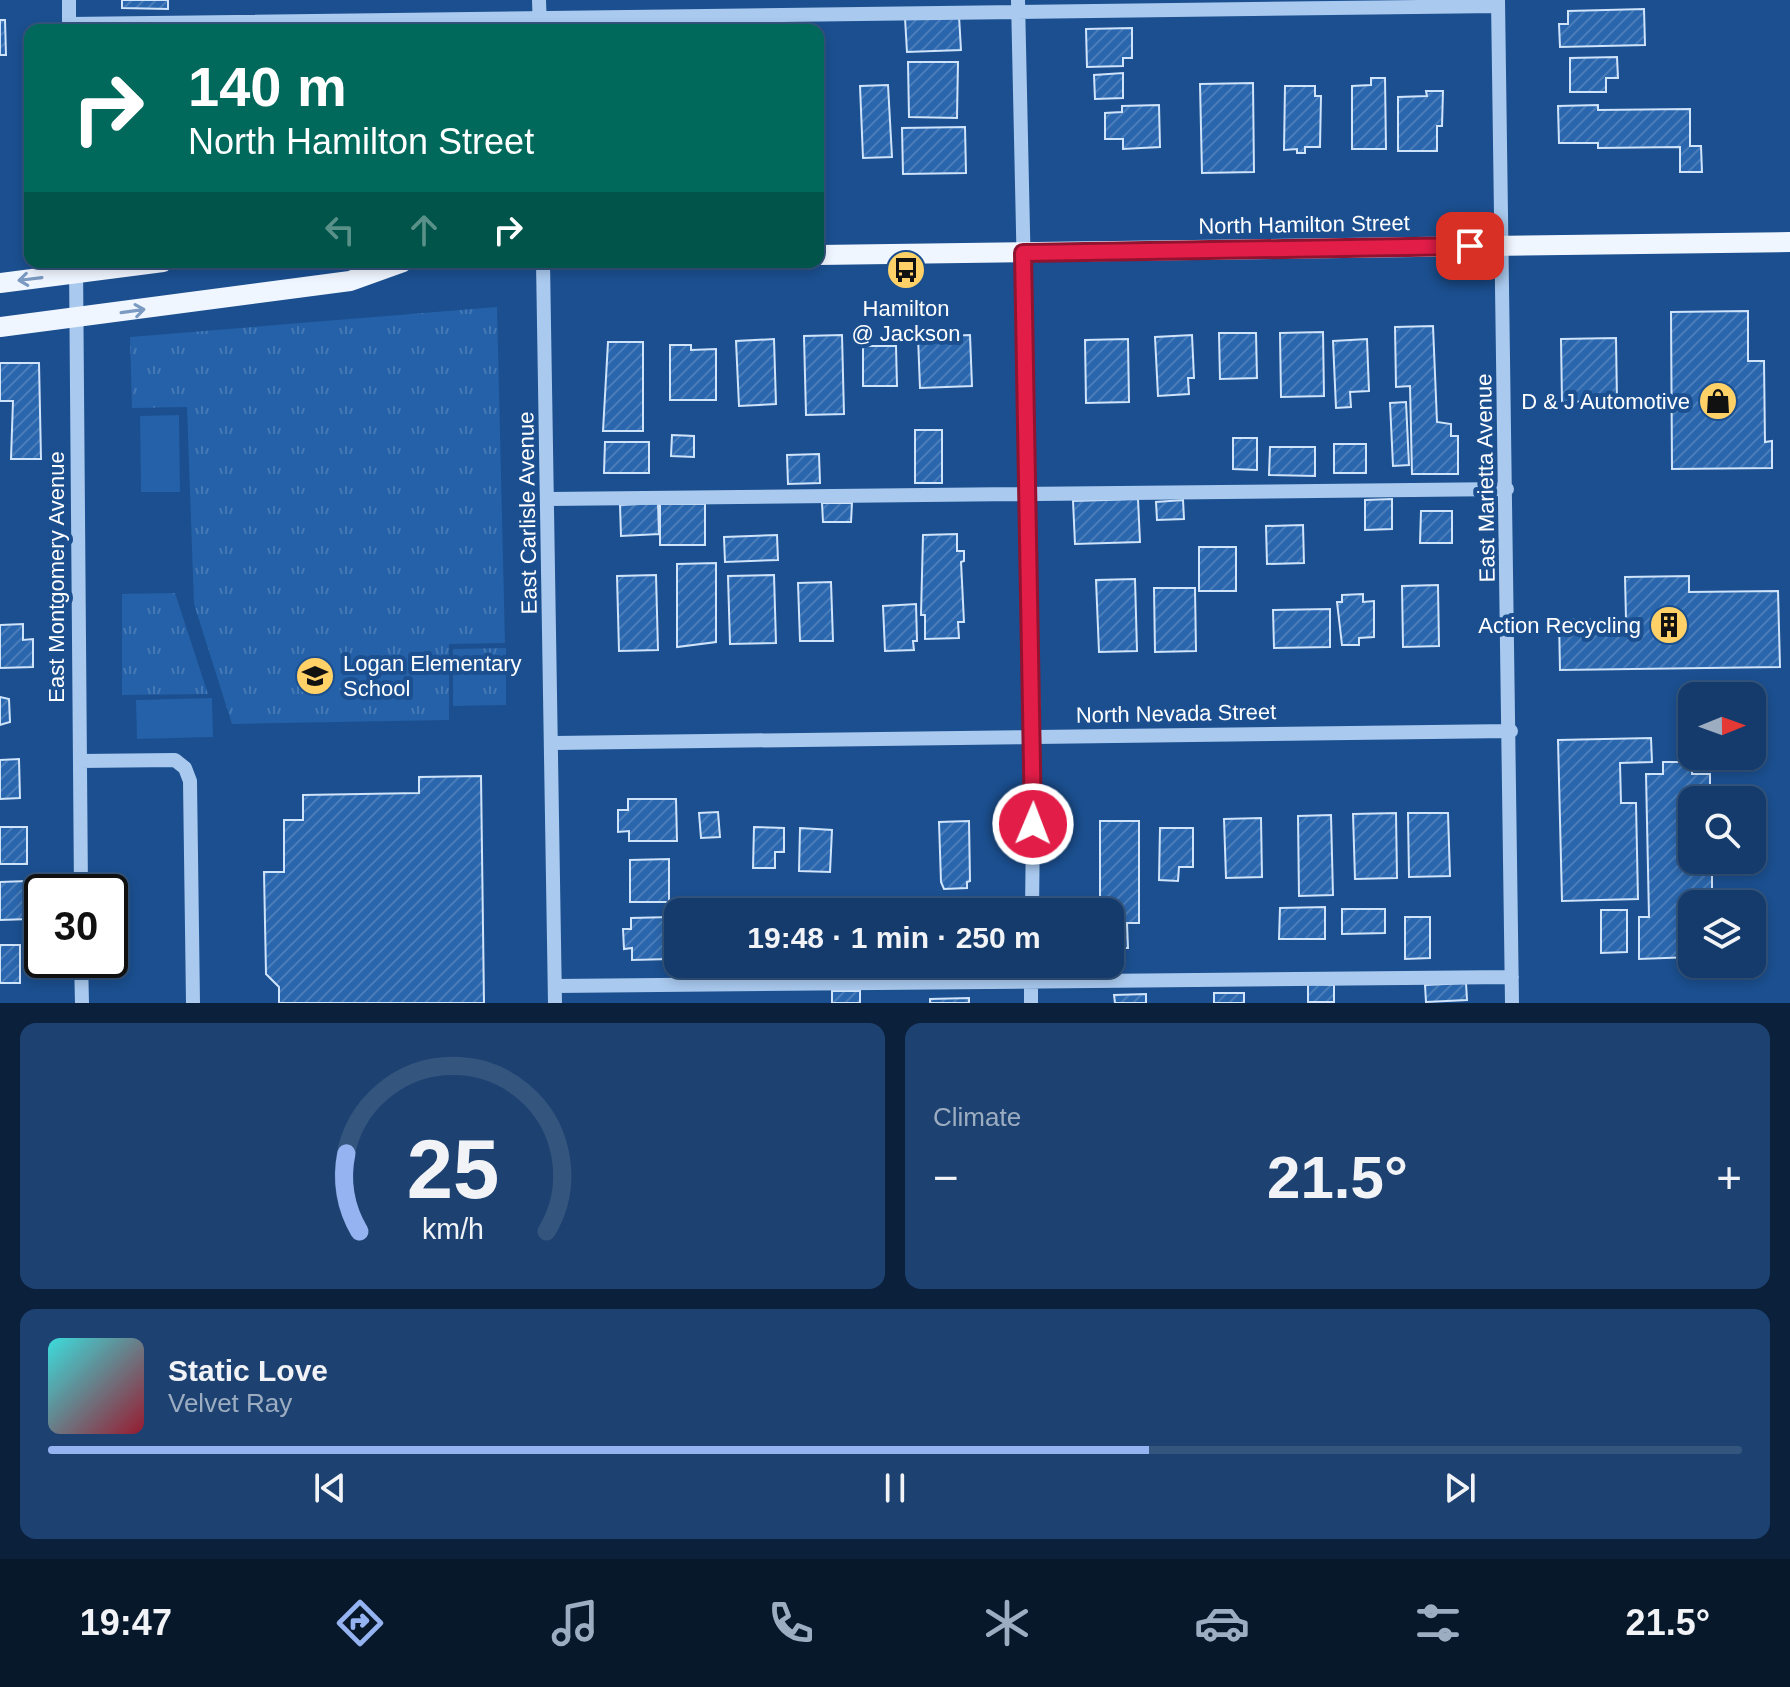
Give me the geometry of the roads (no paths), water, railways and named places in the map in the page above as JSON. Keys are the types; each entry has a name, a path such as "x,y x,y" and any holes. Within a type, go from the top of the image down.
{"main road":[{"name":"North Hamilton Street","path":"824,255 1790,242"},
{"path":"0,283 76,268"},
{"path":"0,327 350,281 386,268"}],"street":[{"path":"69,0 69,24"},
{"path":"539,0 540,24 1018,6 1498,3"},
{"name":"East Marietta Avenue","path":"1498,3 1511,731 1512,1003"},
{"path":"1018,6 1034,737 1032,898"},
{"name":"East Montgomery Avenue","path":"76,268 81,874"},
{"name":"East Carlisle Avenue","path":"543,268 554,743 555,1003"},
{"path":"549,499 1507,489"},
{"name":"North Nevada Street","path":"554,743 1511,731"},
{"path":"80,761 175,760 185,768 190,781 193,1003"},
{"path":"555,986 1512,977"},
{"path":"81,978 82,1003"},
{"path":"1031,978 1031,1003"}],"place":[{"name":"Hamilton @ Jackson","path":"906,270"},
{"name":"D & J Automotive","path":"1718,401"},
{"name":"Action Recycling","path":"1669,625"},
{"name":"Logan Elementary School","path":"315,676"}]}
